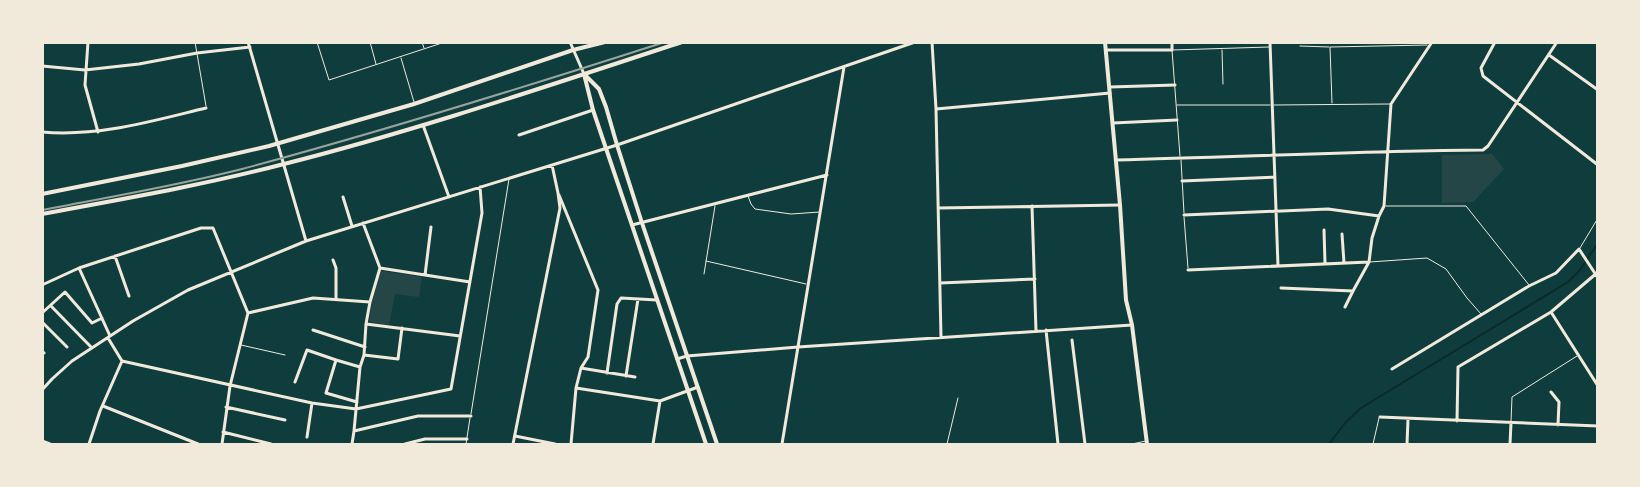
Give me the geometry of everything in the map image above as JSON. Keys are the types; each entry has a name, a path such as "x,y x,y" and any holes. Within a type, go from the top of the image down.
{"main road":[{"path":"42,194 182,166 277,143 414,104 573,50 605,42"},
{"path":"42,214 196,184 284,164 423,124 682,42"},
{"path":"1105,42 1120,205 1126,300 1132,325 1147,443"},
{"path":"584,74 593,110 706,444"},
{"path":"584,74 599,89 606,107 642,223 717,444"}],"street":[{"path":"88,42 85,85 98,132"},
{"path":"570,42 584,74"},
{"path":"42,390 72,361 133,321 188,290 306,241 617,145 915,42"},
{"path":"932,42 936,109 941,338"},
{"path":"1106,50 1172,50 1172,42"},
{"path":"1494,42 1481,68 1483,76 1598,165"},
{"path":"1116,160 1387,151 1483,150 1488,146 1557,42"},
{"path":"1345,307 1369,262 1372,238 1384,206 1391,104 1432,44"},
{"path":"42,66 85,70 139,64 249,45 306,241"},
{"path":"1270,45 1278,266"},
{"path":"1549,55 1598,90"},
{"path":"782,444 844,67"},
{"path":"1110,87 1175,85"},
{"path":"936,109 1110,93"},
{"path":"42,132 66,134 98,132 206,108"},
{"path":"520,135 593,110"},
{"path":"1113,123 1178,120"},
{"path":"423,124 449,197"},
{"path":"513,444 560,208 552,165"},
{"path":"632,225 827,175"},
{"path":"1182,181 1275,178"},
{"path":"79,268 122,362 312,403 356,409 451,389 482,213 480,187"},
{"path":"558,192 598,290 588,357 581,368 576,388 571,444"},
{"path":"343,197 352,226"},
{"path":"938,208 1120,205"},
{"path":"1032,206 1036,331"},
{"path":"1184,215 1328,209 1380,216"},
{"path":"352,444 360,367 364,356 366,324 380,268 364,223"},
{"path":"42,285 79,268 201,228 213,228 248,313 230,386 222,444"},
{"path":"425,275 431,228"},
{"path":"1324,230 1325,263"},
{"path":"1342,234 1344,263"},
{"path":"1392,369 1529,286 1556,273 1579,249 1597,275 1551,312 1458,367 1457,421"},
{"path":"115,256 129,296"},
{"path":"333,260 336,268 336,299"},
{"path":"1188,270 1369,262"},
{"path":"380,268 470,282"},
{"path":"940,283 1035,279"},
{"path":"1281,288 1353,291"},
{"path":"42,313 65,292 92,323 102,318"},
{"path":"248,313 314,298 370,302"},
{"path":"607,373 617,304 620,298 657,300"},
{"path":"626,376 638,299"},
{"path":"51,306 92,348"},
{"path":"1551,312 1598,386"},
{"path":"42,322 67,348"},
{"path":"366,324 460,336"},
{"path":"677,359 688,356 798,347 1132,325"},
{"path":"364,356 398,359 402,328"},
{"path":"313,330 365,347"},
{"path":"1046,330 1058,444"},
{"path":"1072,340 1085,444"},
{"path":"295,382 307,350 360,367"},
{"path":"336,360 326,393 357,402"},
{"path":"89,444 122,362"},
{"path":"581,368 635,377"},
{"path":"576,388 660,401 698,387"},
{"path":"1551,392 1559,402 1558,425"},
{"path":"653,444 660,401"},
{"path":"307,437 312,403"},
{"path":"103,406 198,444"},
{"path":"226,407 285,420"},
{"path":"354,431 418,416 471,416"},
{"path":"1380,417 1598,426"},
{"path":"1407,444 1408,419"},
{"path":"1510,444 1511,423"},
{"path":"223,432 271,444"},
{"path":"515,436 555,444"},
{"path":"405,444 426,439 467,439"},
{"path":"42,442 50,444"}],"lane":[{"path":"195,42 206,108"},
{"path":"317,42 329,80 445,42"},
{"path":"370,42 376,65"},
{"path":"422,42 424,49"},
{"path":"1300,46 1432,44"},
{"path":"1188,270 1172,50 1270,45"},
{"path":"1330,47 1332,104"},
{"path":"1222,48 1223,84"},
{"path":"401,57 414,104"},
{"path":"1176,105 1391,104"},
{"path":"466,444 509,178"},
{"path":"748,196 750,204 755,209 791,214 821,212"},
{"path":"704,274 715,204"},
{"path":"1384,206 1466,206 1529,286"},
{"path":"1579,249 1598,218"},
{"path":"1369,262 1427,258 1446,269 1482,315"},
{"path":"706,261 809,284"},
{"path":"241,345 285,354"},
{"path":"1511,423 1512,397 1578,355"},
{"path":"947,444 958,398"},
{"path":"1373,444 1380,417"},
{"path":"1132,444 1147,443"}],"shaded area":[{"path":"1492,154 1504,169 1473,202 1442,203 1442,155"},
{"path":"381,271 422,277 419,297 395,294 389,325 369,322 372,302"}],"waterway":[{"path":"1329,444 1345,423 1361,408 1568,282 1580,270 1598,243"}],"railway":[{"path":"42,210 167,186 242,169 454,108 665,42"}]}
